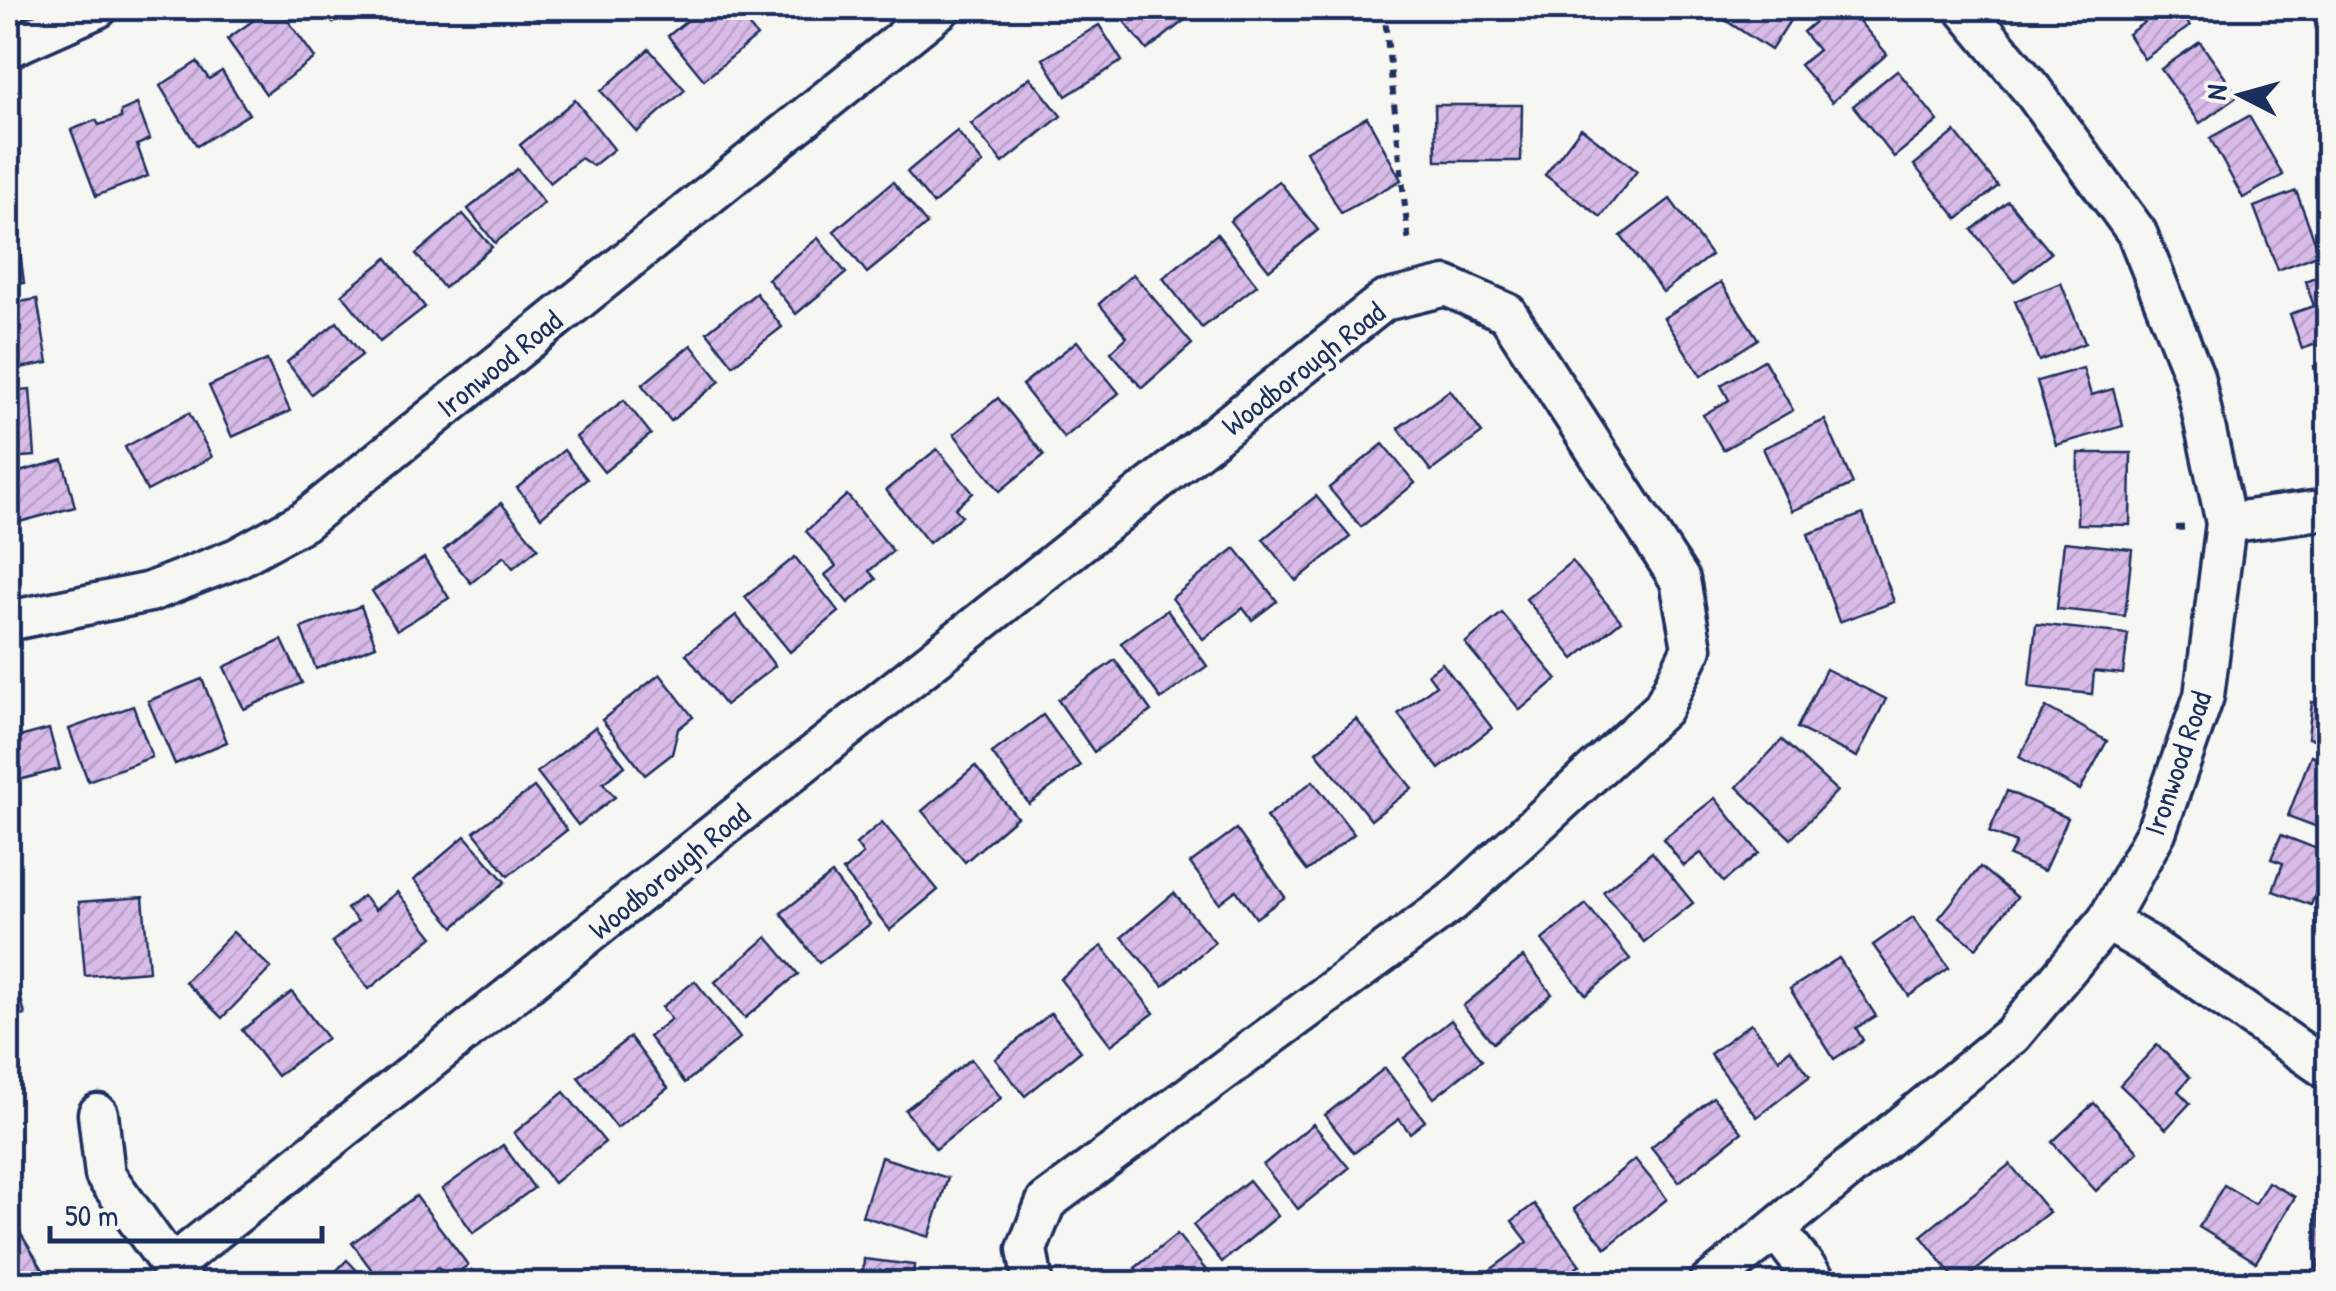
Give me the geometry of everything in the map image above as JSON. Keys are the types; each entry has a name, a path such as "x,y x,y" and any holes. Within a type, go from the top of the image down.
{"street":[{"path":"8,48 98,8"},
{"name":"Ironwood Road","path":"8,622 150,592 237,558 304,521 940,8"},
{"name":"Ironwood Road","path":"1708,1284 2012,1035 2106,921 2156,832 2204,696 2226,522 2194,376 2137,233 2033,91 1964,8"},
{"name":"Woodborough Road","path":"98,1114 105,1175 177,1275 1384,301 1446,286 1507,313 1680,580 1692,648 1664,708 1452,902 1046,1202 1027,1249 1032,1284"},
{"path":"2226,522 2328,509"},
{"path":"2106,921 2148,945 2328,1070"},
{"path":"1776,1230 1818,1284"}],"path":[{"path":"1384,8 1409,245"}],"building":[{"path":"271,8 279,8 315,58 266,94 227,39"},
{"path":"321,8 354,8 333,23"},
{"path":"703,8 733,8 757,36 704,80 668,36"},
{"path":"756,8 787,8 769,23"},
{"path":"1200,8 1147,50 1116,11"},
{"path":"1724,8 1798,8 1771,50 1719,16"},
{"path":"1831,8 1848,8 1887,54 1832,102 1800,65 1818,50 1803,32"},
{"path":"2135,8 2177,8 2190,26 2144,59 2128,34 2145,22"},
{"path":"1099,25 1122,61 1066,96 1043,59"},
{"path":"2200,42 2238,96 2200,123 2161,69"},
{"path":"649,49 685,90 637,132 601,91"},
{"path":"197,62 209,79 222,71 249,114 197,146 160,86"},
{"path":"1897,70 1938,121 1894,157 1853,106"},
{"path":"1030,77 1061,116 1003,163 971,124"},
{"path":"575,100 614,149 593,166 581,158 550,183 520,145"},
{"path":"137,104 150,139 137,145 148,176 96,196 71,130 96,120 99,125 121,118 121,111"},
{"path":"1435,105 1522,105 1521,161 1436,161"},
{"path":"2249,116 2283,175 2243,198 2210,138"},
{"path":"1367,117 1401,180 1341,213 1306,151"},
{"path":"1581,128 1637,171 1601,217 1545,175"},
{"path":"957,131 983,163 933,204 907,172"},
{"path":"1955,132 1998,186 1958,219 1914,165"},
{"path":"517,169 544,203 495,243 468,209"},
{"path":"1279,181 1318,230 1269,270 1230,221"},
{"path":"893,182 927,224 867,273 834,231"},
{"path":"2296,191 2320,254 2278,270 2254,207"},
{"path":"1670,199 1711,255 1663,292 1621,236"},
{"path":"2008,201 2051,253 2014,282 1972,230"},
{"path":"463,214 492,247 444,288 416,254"},
{"path":"16,220 24,283 8,285 8,221"},
{"path":"1217,234 1257,285 1202,328 1163,278"},
{"path":"818,238 846,273 796,314 768,279"},
{"path":"387,258 425,307 380,342 342,294"},
{"path":"2328,272 2328,340 2302,349 2290,314 2314,306 2305,281"},
{"path":"1133,274 1192,344 1142,388 1111,352 1127,337 1099,304"},
{"path":"1721,282 1758,339 1701,376 1664,318"},
{"path":"2061,283 2085,343 2039,361 2015,301"},
{"path":"756,293 782,327 733,365 707,332"},
{"path":"37,299 48,363 8,370 8,304"},
{"path":"337,322 362,355 311,394 287,362"},
{"path":"1077,341 1119,393 1064,438 1022,385"},
{"path":"691,345 720,381 671,421 642,385"},
{"path":"267,360 290,411 232,437 209,386"},
{"path":"1764,360 1793,410 1723,450 1703,415 1729,400 1721,385"},
{"path":"2328,364 2328,411 2321,412 2314,366"},
{"path":"2083,368 2091,395 2113,389 2123,426 2056,445 2037,381"},
{"path":"30,389 35,456 8,458 8,391"},
{"path":"1450,390 1482,433 1431,471 1398,428"},
{"path":"998,398 1044,455 1000,491 954,434"},
{"path":"624,400 651,434 604,472 576,437"},
{"path":"189,413 212,457 147,491 125,447"},
{"path":"1825,420 1853,484 1792,511 1763,448"},
{"path":"1383,444 1415,483 1361,527 1329,488"},
{"path":"937,449 973,493 955,508 962,516 929,543 886,490"},
{"path":"564,450 587,479 541,517 517,488"},
{"path":"2078,453 2131,453 2130,525 2077,524"},
{"path":"63,460 75,507 8,525 8,475"},
{"path":"847,495 893,551 869,571 876,579 848,603 825,575 836,566 806,531"},
{"path":"1316,496 1350,537 1296,581 1263,539"},
{"path":"501,503 538,548 513,568 504,556 471,583 444,550"},
{"path":"1863,514 1894,602 1839,622 1808,534"},
{"path":"2064,542 2132,549 2125,616 2057,609"},
{"path":"1235,548 1277,601 1252,620 1243,608 1203,639 1172,598"},
{"path":"795,557 839,612 790,652 745,597"},
{"path":"424,558 449,598 397,630 372,591"},
{"path":"1572,561 1621,621 1574,659 1526,599"},
{"path":"361,606 376,646 316,669 301,628"},
{"path":"1167,610 1207,666 1161,699 1121,643"},
{"path":"1502,613 1557,679 1520,710 1465,643"},
{"path":"736,615 775,666 725,705 686,654"},
{"path":"2036,624 2128,634 2123,674 2094,671 2092,694 2029,687"},
{"path":"282,640 302,683 244,709 224,667"},
{"path":"1115,660 1151,711 1094,752 1058,700"},
{"path":"1442,663 1492,728 1439,769 1398,714 1436,685 1428,674"},
{"path":"1826,669 1886,699 1857,757 1797,728"},
{"path":"660,674 693,717 678,729 672,754 645,775 602,720"},
{"path":"202,679 227,742 175,764 148,701"},
{"path":"2312,702 2328,704 2328,741 2308,738"},
{"path":"133,706 152,757 88,781 69,729"},
{"path":"2046,707 2107,741 2080,790 2019,757"},
{"path":"1043,715 1080,766 1029,804 992,753"},
{"path":"1356,719 1412,788 1371,820 1316,752"},
{"path":"595,727 625,766 603,783 615,797 578,825 537,772"},
{"path":"49,729 60,769 8,783 8,740"},
{"path":"1782,740 1837,791 1791,839 1737,787"},
{"path":"2311,755 2328,762 2328,831 2288,816"},
{"path":"975,766 1017,817 965,862 922,811"},
{"path":"1313,781 1354,834 1307,871 1266,817"},
{"path":"534,787 567,830 508,876 474,832"},
{"path":"2007,791 2068,818 2044,871 2009,856 2016,843 1989,832"},
{"path":"1715,798 1759,853 1723,882 1701,853 1684,866 1663,839"},
{"path":"882,822 938,890 890,930 843,871 863,854 856,844"},
{"path":"1236,829 1285,897 1256,918 1236,890 1219,903 1190,863"},
{"path":"2281,835 2328,853 2328,898 2316,893 2311,905 2273,891 2283,863 2271,859"},
{"path":"465,836 505,882 454,927 414,880"},
{"path":"1652,852 1693,903 1644,942 1603,892"},
{"path":"1980,867 2017,897 1976,948 1939,918"},
{"path":"832,874 870,924 819,963 781,913"},
{"path":"397,892 433,937 369,989 332,942 358,921 347,909 363,896 375,910"},
{"path":"1174,893 1215,942 1163,986 1122,937"},
{"path":"143,897 149,971 85,976 79,902"},
{"path":"1586,904 1630,959 1586,995 1542,940"},
{"path":"1913,917 1949,968 1909,996 1873,945"},
{"path":"233,932 271,968 222,1018 185,982"},
{"path":"767,937 798,974 745,1018 715,982"},
{"path":"8,945 25,1015 8,1019"},
{"path":"1102,946 1154,1013 1111,1045 1060,979"},
{"path":"1523,957 1552,994 1493,1043 1463,1006"},
{"path":"1839,958 1876,1016 1856,1028 1863,1040 1834,1059 1790,989"},
{"path":"695,981 740,1038 685,1083 649,1037 671,1019 662,1007"},
{"path":"292,992 327,1038 277,1076 242,1030"},
{"path":"1051,1013 1081,1051 1025,1096 995,1059"},
{"path":"1451,1020 1482,1060 1434,1098 1404,1058"},
{"path":"1751,1023 1779,1059 1790,1049 1810,1076 1757,1117 1710,1054"},
{"path":"630,1037 668,1088 617,1128 578,1077"},
{"path":"2157,1045 2190,1077 2178,1091 2190,1103 2166,1129 2120,1085"},
{"path":"971,1059 1001,1098 936,1149 905,1110"},
{"path":"1385,1068 1425,1121 1410,1133 1399,1119 1354,1153 1325,1115"},
{"path":"564,1092 605,1142 554,1183 514,1133"},
{"path":"1713,1097 1742,1132 1679,1182 1651,1147"},
{"path":"2094,1103 2138,1152 2096,1191 2052,1142"},
{"path":"1313,1124 1349,1168 1298,1209 1263,1165"},
{"path":"503,1145 534,1188 473,1233 442,1189"},
{"path":"881,1157 948,1178 929,1237 862,1216"},
{"path":"1635,1159 1667,1199 1606,1248 1574,1209"},
{"path":"2010,1164 2049,1212 1959,1284 1921,1236"},
{"path":"1249,1180 1278,1216 1222,1262 1193,1225"},
{"path":"2268,1182 2295,1197 2256,1262 2199,1227 2224,1185 2255,1204"},
{"path":"416,1196 468,1265 447,1280 438,1267 416,1284 382,1284 352,1243"},
{"path":"1534,1204 1580,1265 1556,1284 1487,1284 1481,1277 1528,1242 1512,1221"},
{"path":"2319,1208 2328,1208 2328,1284 2317,1284"},
{"path":"11,1218 45,1273 29,1284 8,1284"},
{"path":"1177,1234 1217,1284 1147,1284 1135,1268"},
{"path":"864,1259 914,1265 912,1284 862,1284"},
{"path":"347,1260 370,1284 323,1284"},
{"path":"2020,1269 2034,1284 2006,1284"},
{"path":"1471,1274 1479,1284 1459,1284"}]}
